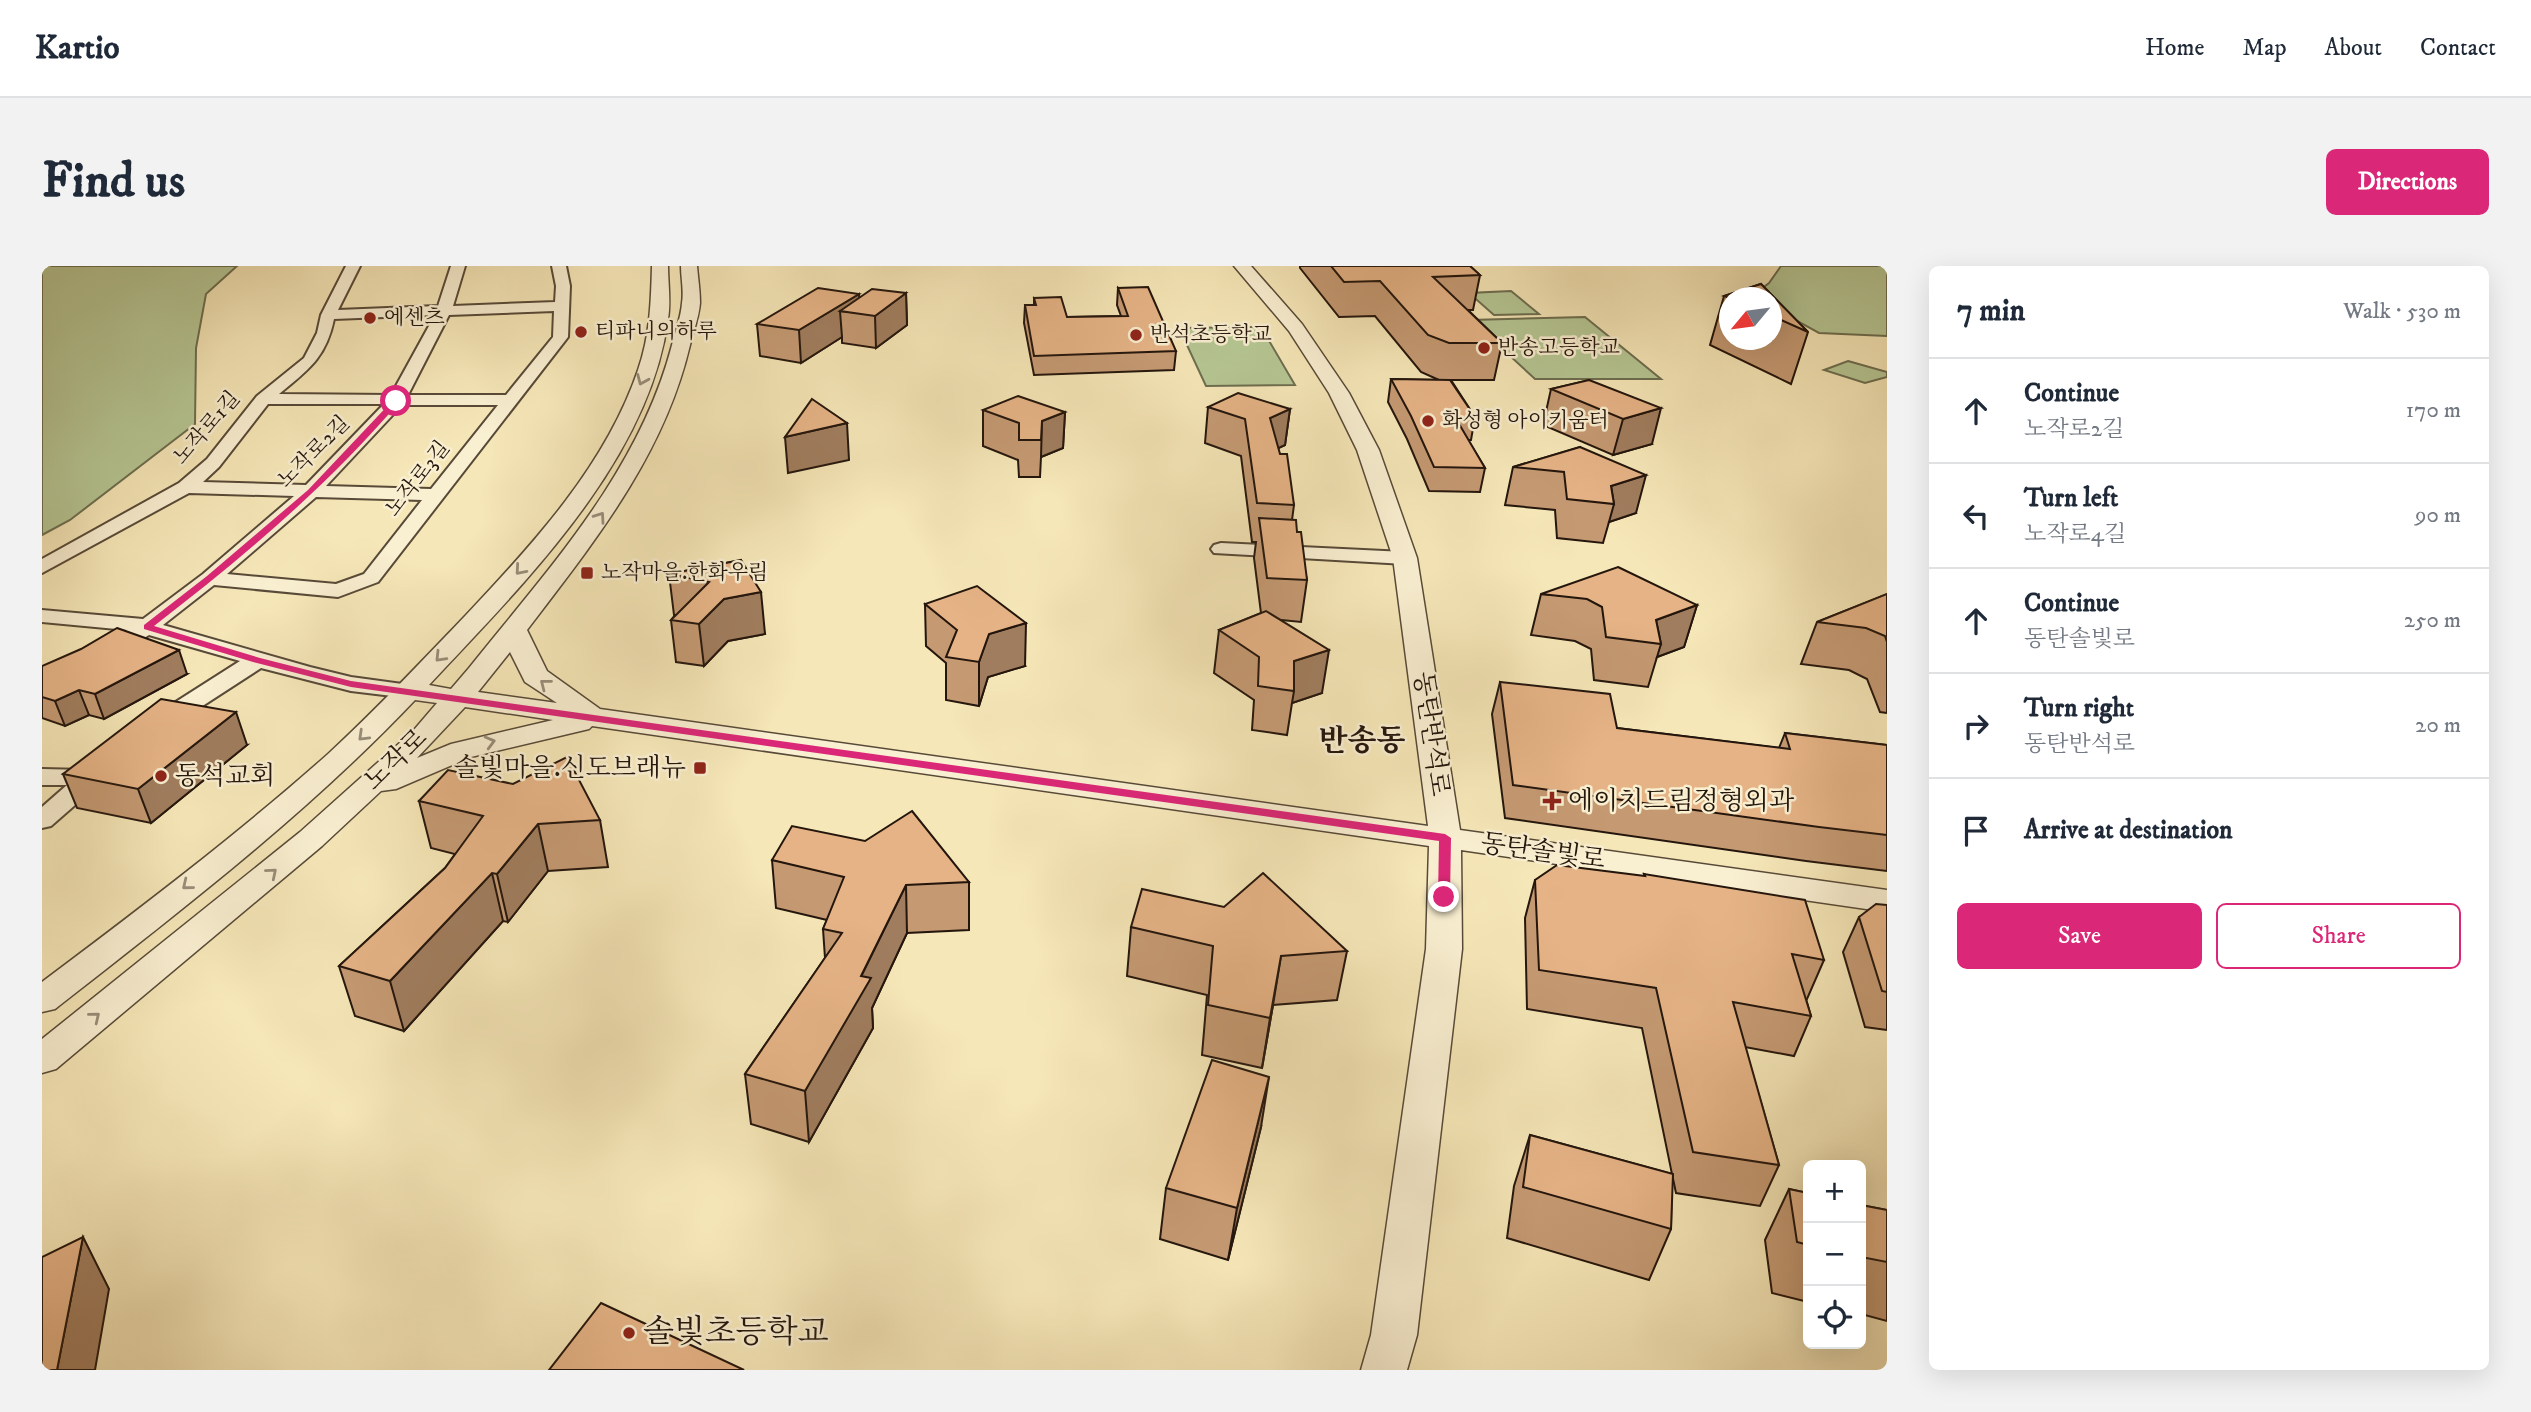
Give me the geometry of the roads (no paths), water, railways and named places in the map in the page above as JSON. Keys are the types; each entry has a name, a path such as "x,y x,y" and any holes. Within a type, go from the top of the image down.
{"street":[{"name":"노작로1길","path":"42,567 186,487 213,463 263,399 311,360 324,333 328,315 353,266"},
{"name":"노작로2길","path":"42,683 81,666 147,627 211,578 311,491 396,401 444,311 458,266"},
{"name":"노작로3길","path":"211,578 338,591 371,578 560,337 563,286 559,266"},
{"name":"노작로","path":"42,1000 316,780 410,691 548,538 602,463 623,427 649,364 657,337 663,296 660,266"},
{"name":"노작로","path":"42,1059 312,839 423,737 479,674 586,537 617,492 647,440 671,385 685,331 691,304 689,266"},
{"name":"동탄반석로","path":"1242,266 1296,328 1339,393 1368,450 1405,558 1445,838 1444,949 1394,1335 1384,1370"},
{"path":"328,315 560,306"},
{"path":"263,399 509,400"},
{"path":"186,487 434,495"},
{"path":"1221,549 1405,558"},
{"path":"42,615 147,627 257,660 351,684 410,691"},
{"path":"472,623 474,633 483,638 500,637 513,629 535,676 571,702 601,718"},
{"path":"142,736 257,660"},
{"name":"동탄솔빛로","path":"410,691 1887,901"},
{"path":"316,780 352,775 359,782 359,795 461,750 601,718"},
{"path":"42,820 111,761"},
{"path":"42,777 91,778"}],"place":[{"name":"에센츠","path":"370,318"},
{"name":"티파니의하루","path":"581,332"},
{"name":"반석초등학교","path":"1136,335"},
{"name":"반송고등학교","path":"1484,348"},
{"name":"화성형 아이키움터","path":"1428,421"},
{"name":"노작마을.한화우림","path":"587,573"},
{"name":"솔빛마을.신도브래뉴","path":"700,768"},
{"name":"동석교회","path":"161,776"},
{"name":"에이치드림정형외과","path":"1552,801"},
{"name":"솔빛초등학교","path":"629,1333"}],"district":[{"name":"반송동","path":"1362,741"}]}
